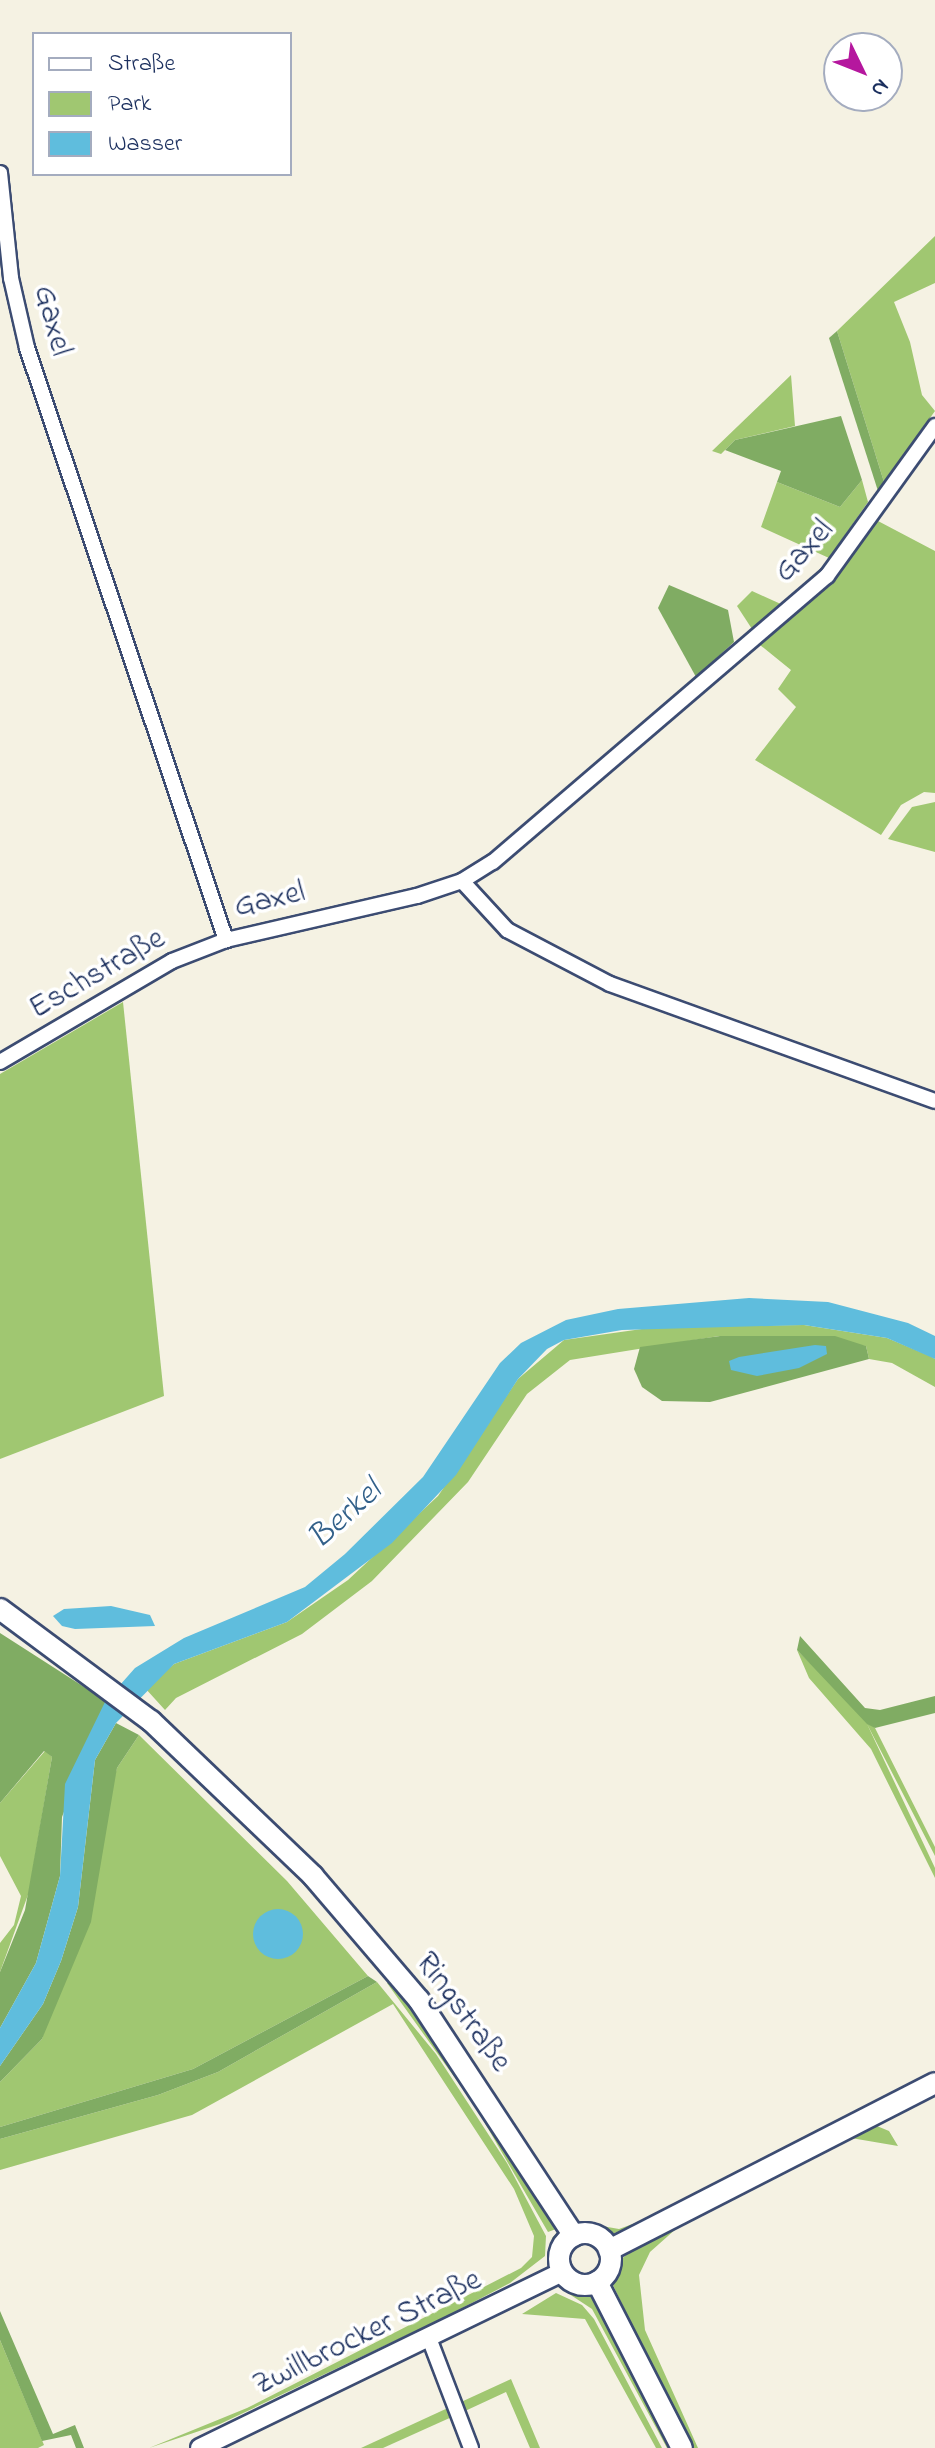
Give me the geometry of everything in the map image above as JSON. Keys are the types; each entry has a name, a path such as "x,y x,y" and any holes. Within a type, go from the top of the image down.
{"main road":[{"name":"Ringstraße","path":"0,1609 95,1676 151,1721 246,1806 383,1956 492,2106 574,2236"},
{"path":"609,2250 935,2083"},
{"path":"595,2235 609,2250 610,2265 597,2282 574,2283 563,2272 560,2256 574,2236 595,2235"},
{"path":"597,2282 682,2448"}],"street":[{"name":"Gaxel","path":"0,173 11,278 27,348 226,940 462,881 525,836 827,576 935,426"},
{"path":"462,881 507,930 610,984 935,1101"},
{"name":"Eschstraße","path":"0,1062 130,982 226,940"},
{"name":"Zwillbrocker Straße","path":"200,2448 563,2272"},
{"path":"429,2338 471,2448"}],"green space":[{"path":"935,236 935,283 894,302 910,342 922,395 935,411 884,482 837,331"},
{"path":"837,331 884,482 878,491 829,338"},
{"path":"791,375 795,426 735,440 721,454 712,451"},
{"path":"841,416 862,480 840,507 777,482 781,471 725,450 735,440"},
{"path":"862,480 868,502 829,558 761,527 777,482 840,507"},
{"path":"878,521 935,551 935,793 924,792 901,805 881,835 755,760 796,707 778,689 791,670 760,645 816,596"},
{"path":"669,585 728,610 734,642 696,677 658,608"},
{"path":"752,591 783,605 752,629 737,606"},
{"path":"935,802 935,852 888,839 912,807"},
{"path":"123,1002 164,1396 0,1459 0,1074"},
{"path":"804,1325 887,1338 930,1356 935,1359 935,1387 892,1363 869,1359 866,1346 719,1336 570,1360 527,1394 468,1482 372,1581 302,1634 176,1698 165,1710 145,1688 174,1664 287,1622 348,1580 438,1496 518,1379 564,1340 656,1327"},
{"path":"720,1336 835,1336 866,1346 869,1359 710,1402 662,1401 642,1387 634,1369 640,1347"},
{"path":"0,1633 106,1701 62,1817 60,1876 36,1963 0,2028 0,1972 25,1910 52,1757 44,1751 0,1803"},
{"path":"800,1636 865,1708 880,1710 935,1696 935,1713 875,1728 867,1724 797,1650"},
{"path":"797,1650 875,1728 935,1847 935,1856 867,1724 935,1868 935,1878 871,1749 809,1678"},
{"path":"116,1723 139,1735 117,1768 91,1922 42,2039 0,2082 0,2066 43,2004 61,1961 78,1907 95,1760"},
{"path":"139,1735 287,1881 368,1976 193,2069 0,2127 0,2082 42,2039 117,1768"},
{"path":"45,1751 52,1757 29,1892 0,1972 0,1943 14,1925 21,1896 0,1856 0,1803"},
{"path":"368,1976 377,1982 218,2072 158,2095 0,2139 0,2127 193,2069"},
{"path":"395,1980 556,2229 548,2232 475,2106 387,1983"},
{"path":"377,1982 436,2054 507,2163 546,2236 545,2256 510,2283 445,2317 220,2424 149,2448 247,2408 521,2268 532,2257 534,2236 514,2189 393,2004 192,2115 0,2170 0,2139 158,2095 218,2072"},
{"path":"872,2124 889,2131 898,2146 851,2138 677,2228 650,2252 639,2275 645,2330 698,2448 689,2448 613,2285 618,2262 640,2243"},
{"path":"657,2215 610,2235 579,2222 619,2229"},
{"path":"558,2232 561,2245 548,2268 552,2238"},
{"path":"570,2285 590,2293 609,2318 676,2448 667,2448 592,2309 557,2286"},
{"path":"556,2293 582,2305 594,2319 662,2448 656,2448 585,2319 522,2314"},
{"path":"0,2311 53,2434 75,2425 84,2448 76,2448 71,2435 42,2441 0,2340"},
{"path":"0,2340 44,2445 38,2448 0,2448"},
{"path":"511,2379 540,2448 530,2448 506,2392 465,2411 461,2402"},
{"path":"450,2407 454,2416 383,2448 361,2448"}],"water":[{"path":"749,1298 828,1302 908,1323 935,1336 935,1359 887,1338 804,1325 622,1330 564,1340 547,1349 518,1379 456,1475 392,1543 287,1622 174,1664 116,1723 95,1760 78,1907 61,1961 43,2004 0,2066 0,2028 36,1963 60,1876 65,1784 105,1702 135,1668 184,1638 305,1587 345,1554 423,1477 500,1363 521,1343 566,1320 618,1309"},
{"path":"826,1346 827,1354 799,1368 757,1376 731,1370 729,1361 739,1357"},
{"path":"111,1606 150,1615 155,1626 75,1629 62,1626 53,1616 64,1609"},
{"path":"278,1909 296,1916 303,1934 296,1952 278,1959 260,1952 253,1934 260,1916"}],"water label":[{"name":"Berkel","path":"346,1516"}]}
